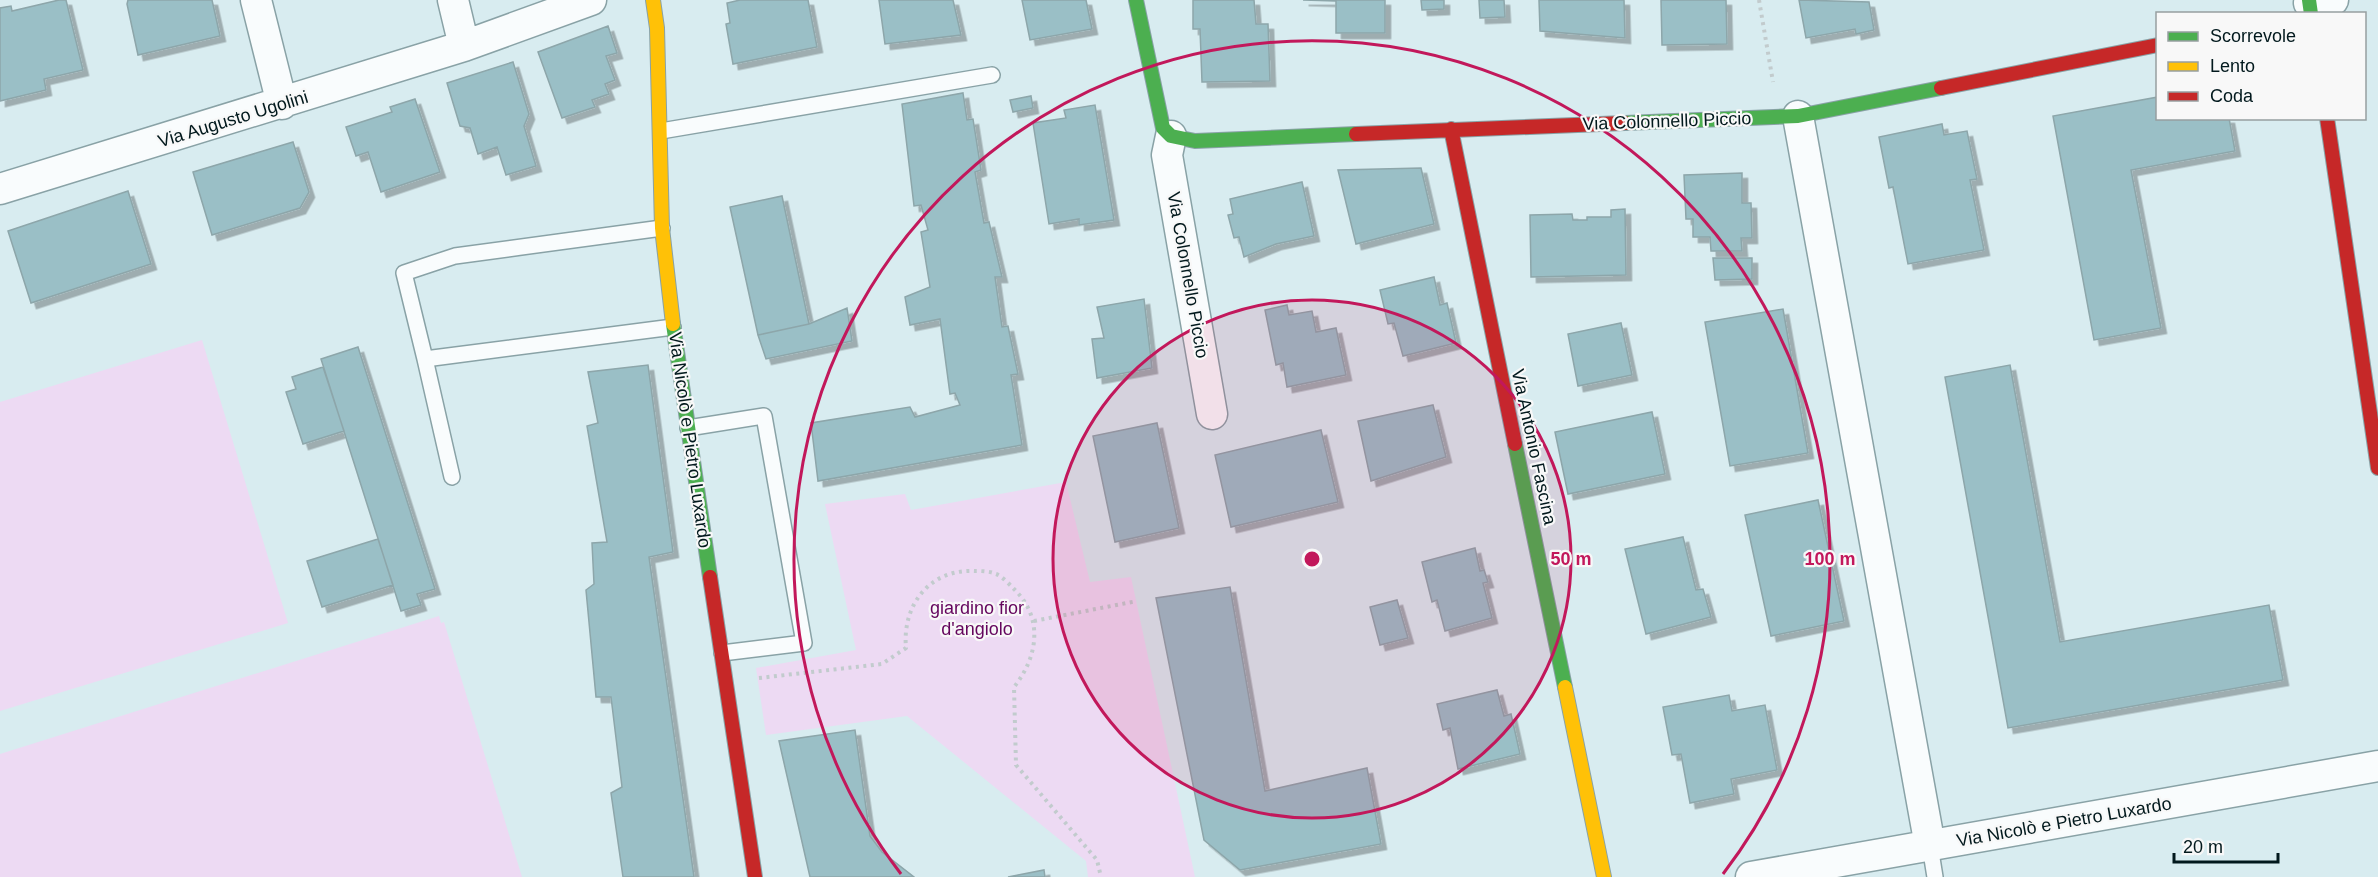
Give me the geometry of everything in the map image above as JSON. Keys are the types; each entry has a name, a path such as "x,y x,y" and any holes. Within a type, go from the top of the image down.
{"street":[{"path":"256,0 282,104"},
{"path":"453,0 465,46"},
{"name":"Via Augusto Ugolini","path":"0,189 465,46 591,0"},
{"name":"Via Nicolò e Pietro Luxardo","path":"653,0 657,28 662,228 673,327 755,877"},
{"path":"1136,0 1158,114 1163,128 1171,136"},
{"name":"Via Colonnello Piccio","path":"1212,414 1167,155 1171,136 1195,141 1788,116 2156,45"},
{"path":"1788,116 1930,846"},
{"path":"2327,120 2378,468"},
{"name":"Via Antonio Fascina","path":"1451,129 1604,877"},
{"name":"Via Nicolò e Pietro Luxardo","path":"1750,877 2378,766"}],"lane":[{"path":"661,131 992,75"},
{"path":"452,477 404,273 455,256 662,228"},
{"path":"425,359 673,327"},
{"path":"688,428 764,416 804,643 722,653"},
{"path":"1930,846 1935,877"}],"path":[{"path":"1759,0 1788,116"},
{"path":"758,679 882,664 906,648 904,633 908,615 923,591 940,576 965,570 997,574 1020,595 1034,621 1034,643 1027,670 1014,687 1016,765 1097,860 1101,877"},
{"path":"1034,621 1137,601"}],"green space":[{"path":"202,340 288,623 0,711 0,402"},
{"name":"giardino fior d'angiolo","path":"1066,482 1090,582 1131,577 1195,877 1088,877 1086,861 907,716 766,735 756,668 856,650 825,504 905,494 911,510"},
{"path":"439,616 441,623 444,622 522,877 0,877 0,754"}],"building":[{"path":"66,0 83,70 44,79 46,90 0,101 0,8 11,6 12,11"},
{"path":"128,0 212,0 220,36 138,55"},
{"path":"740,0 808,0 817,47 733,64 726,24 730,23 727,3"},
{"path":"879,0 953,0 961,35 885,44"},
{"path":"1022,0 1086,0 1092,29 1030,40"},
{"path":"1193,0 1254,0 1256,24 1268,24 1270,81 1202,82 1200,29 1193,29"},
{"path":"1303,0 1385,0 1385,33 1336,33 1336,1"},
{"path":"1421,0 1444,0 1444,9 1422,10"},
{"path":"1479,0 1504,0 1505,17 1480,18"},
{"path":"1539,0 1624,0 1625,38 1540,31"},
{"path":"1661,0 1726,0 1727,44 1662,45"},
{"path":"1799,0 1869,2 1874,30 1856,34 1855,29 1806,38"},
{"path":"608,26 617,53 606,56 615,80 605,84 609,94 592,100 595,107 562,118 538,52"},
{"path":"513,62 529,114 524,126 536,166 506,175 497,147 478,154 470,128 460,126 447,83"},
{"path":"963,93 967,120 973,119 981,170 975,172 984,223 989,222 1002,277 995,277 1002,327 1008,326 1018,374 1011,375 1022,445 818,481 811,423 910,407 915,417 960,405 955,393 950,394 940,319 910,325 905,297 930,287 921,232 928,230 921,205 914,206 902,104"},
{"path":"1031,96 1033,108 1013,112 1010,100"},
{"path":"2156,97 2156,120 2229,120 2235,151 2131,170 2161,328 2094,340 2053,116"},
{"path":"415,99 440,172 381,192 368,152 356,156 346,127 392,112 390,107"},
{"path":"1095,105 1114,220 1079,225 1079,219 1049,224 1033,123 1066,118 1064,110"},
{"path":"1942,124 1944,135 1967,131 1977,179 1970,180 1984,250 1908,264 1893,187 1889,188 1879,137"},
{"path":"293,142 309,192 300,208 212,235 193,172"},
{"path":"1421,168 1434,224 1356,244 1338,170"},
{"path":"1742,173 1742,203 1751,203 1752,238 1741,238 1742,251 1711,251 1710,237 1693,237 1693,219 1686,219 1684,175"},
{"path":"1302,182 1314,236 1276,244 1244,257 1239,237 1234,238 1228,215 1233,214 1230,199"},
{"path":"128,191 151,264 31,303 8,231"},
{"path":"782,196 809,324 758,335 730,207"},
{"path":"1625,209 1626,275 1531,277 1530,215 1572,214 1573,220 1587,220 1587,217 1611,217 1611,210"},
{"path":"1713,258 1752,258 1752,279 1715,280"},
{"path":"1434,277 1440,305 1447,303 1456,343 1403,356 1394,323 1388,324 1380,290"},
{"path":"1144,299 1152,368 1097,378 1092,339 1104,338 1097,307"},
{"path":"1287,305 1289,315 1312,311 1316,332 1336,328 1346,375 1287,387 1283,363 1276,365 1265,310"},
{"path":"847,308 852,341 766,359 758,335 809,324"},
{"path":"1783,309 1808,453 1730,466 1705,322"},
{"path":"1621,323 1632,375 1578,386 1568,334"},
{"path":"358,347 435,589 417,594 421,605 401,611 321,359"},
{"path":"648,365 673,552 649,557 694,877 623,877 611,793 622,787 611,697 596,697 586,590 594,584 592,543 607,542 587,426 598,423 588,372"},
{"path":"2010,365 2060,642 2269,605 2283,680 2008,728 1945,377"},
{"path":"323,367 344,431 303,444 286,392 296,389 292,377"},
{"path":"1433,405 1446,457 1371,481 1358,421"},
{"path":"1652,412 1665,474 1568,494 1555,432"},
{"path":"1157,423 1179,528 1115,542 1093,436"},
{"path":"1321,430 1338,502 1231,527 1215,455"},
{"path":"1818,500 1844,621 1771,636 1745,515"},
{"path":"1683,537 1696,590 1703,589 1711,617 1646,634 1625,549"},
{"path":"378,539 393,585 322,607 307,561"},
{"path":"1475,548 1480,571 1484,570 1488,582 1483,583 1492,618 1445,631 1437,600 1432,602 1422,562"},
{"path":"1230,587 1265,791 1367,768 1381,844 1240,870 1204,840 1156,598"},
{"path":"1397,600 1408,638 1380,645 1370,607"},
{"path":"1497,690 1504,716 1511,714 1520,754 1458,769 1450,728 1443,730 1437,704"},
{"path":"1729,695 1732,711 1765,705 1777,770 1731,779 1734,794 1690,803 1681,754 1672,755 1663,707"},
{"path":"855,730 870,836 882,852 914,877 810,877 779,741"},
{"path":"1044,870 1045,877 1008,877"}],"traffic: fast":[{"path":"1136,0 1163,128 1171,136 1195,141 1356,134"},
{"path":"2309,0 2311,12"},
{"path":"1625,123 1798,116 1941,88"},
{"path":"673,324 710,577"},
{"path":"1515,444 1565,687"}],"traffic: slow":[{"path":"653,0 657,28 662,228 673,324"},
{"path":"1565,687 1604,877"}],"traffic: jam":[{"path":"1941,88 2156,45"},
{"path":"2327,120 2378,468"},
{"path":"1356,134 1625,123"},
{"path":"1451,129 1515,444"},
{"path":"710,577 755,877"}]}
